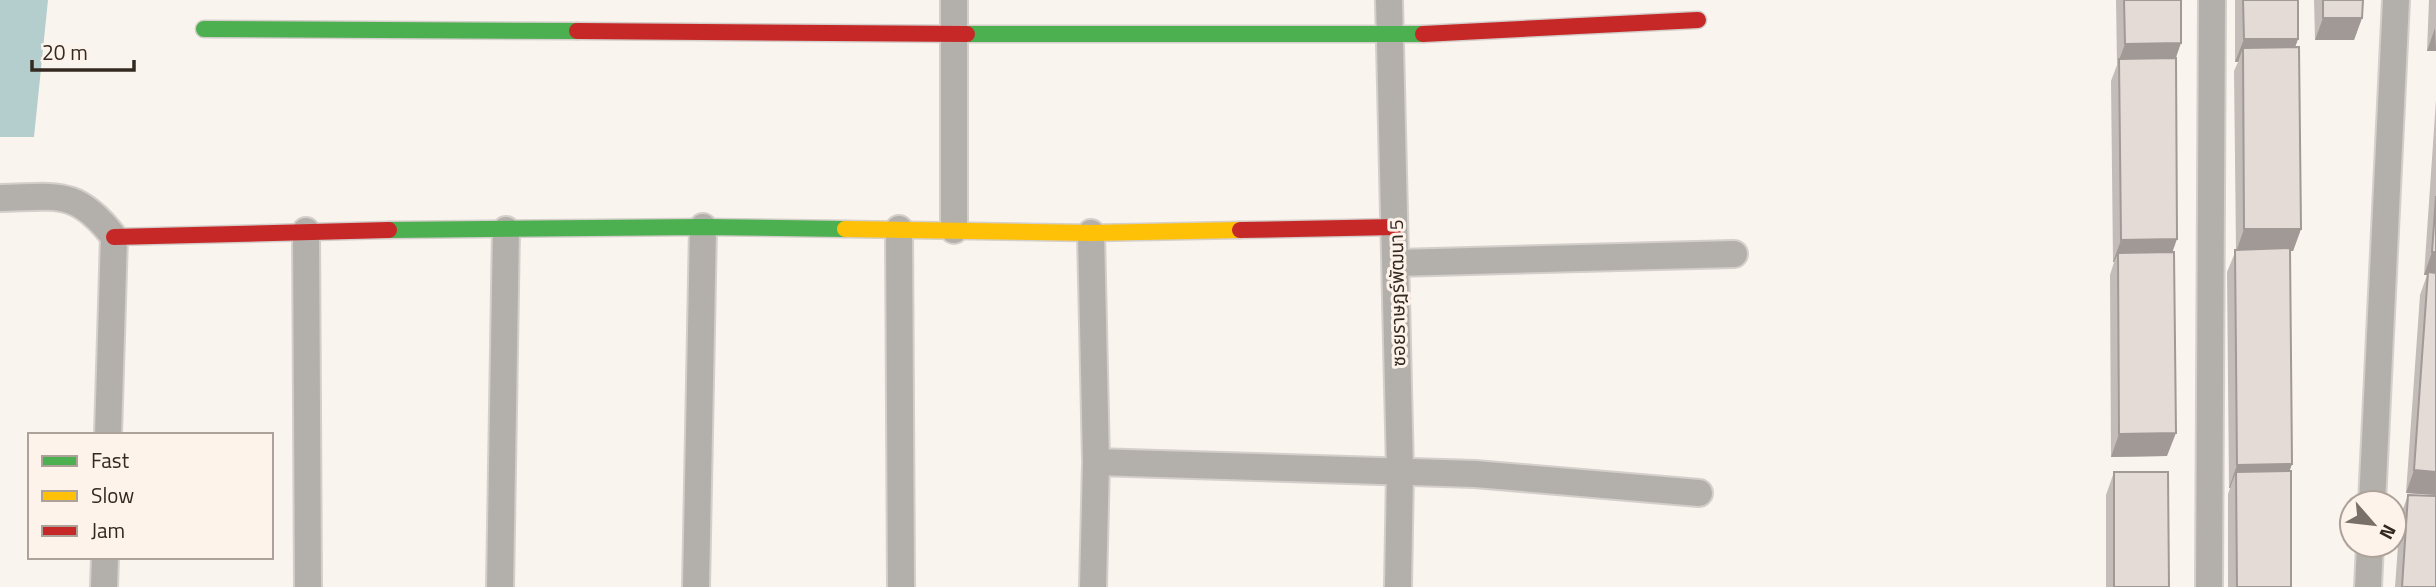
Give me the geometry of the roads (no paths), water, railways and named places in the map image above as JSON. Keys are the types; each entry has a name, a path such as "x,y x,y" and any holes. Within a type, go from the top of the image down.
{"street":[{"path":"954,0 954,230"},
{"name":"ซอยราษฎร์พัฒนา 5","path":"1389,0 1401,471 1398,587"},
{"path":"2209,587 2212,0"},
{"path":"2373,489 2396,0"},
{"path":"204,29 1390,36 1699,20"},
{"path":"0,198 61,197 84,205 114,237 108,433"},
{"path":"114,237 306,231 703,227 1091,233 1395,227"},
{"path":"696,587 703,227"},
{"path":"899,229 901,587"},
{"path":"500,587 506,230"},
{"path":"306,231 308,587"},
{"path":"1091,233 1096,462 1093,587"},
{"path":"1396,263 1734,254"},
{"path":"1096,462 1475,474 1699,493"},
{"path":"104,587 105,559"},
{"path":"2368,587 2369,559"}],"water":[{"path":"0,0 48,0 34,137 0,137"}]}
